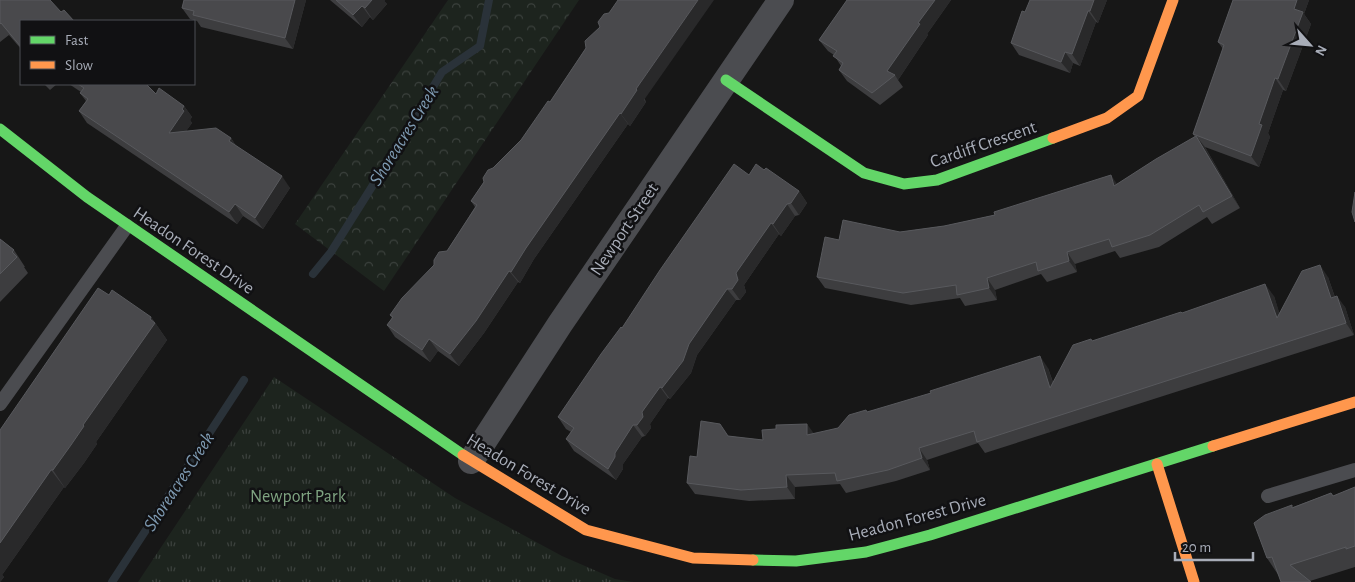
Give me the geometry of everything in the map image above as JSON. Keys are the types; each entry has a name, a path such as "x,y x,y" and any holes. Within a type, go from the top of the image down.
{"street":[{"name":"Newport Street","path":"471,461 560,324 782,0"},
{"name":"Cardiff Crescent","path":"726,80 864,173 904,184 937,180 1107,118 1138,96 1173,0"},
{"name":"Headon Forest Drive","path":"0,129 86,197 127,226 471,461 586,530 694,558 796,561 866,552 930,535 1355,402"},
{"path":"1157,464 1194,582"}],"lane":[{"path":"0,404 127,226"},
{"path":"1268,496 1355,470"}],"green space":[{"path":"448,0 579,0 384,291 295,224"},
{"name":"Newport Park","path":"274,377 455,498 562,556 615,579 633,582 138,582"}],"building":[{"path":"0,0 50,0 61,12 64,10 73,20 20,20 20,46 0,24"},
{"path":"184,0 295,0 285,38 193,15 194,11 182,8"},
{"path":"336,0 372,0 365,8 362,6 353,15"},
{"path":"618,0 698,0 511,272 509,271 476,321 450,354 429,339 422,350 387,325 393,317 390,315 402,298 434,265 434,260 439,252 447,251 477,205 471,201 484,182 483,178 488,170 493,168 521,140 548,101 550,102 586,48 585,41 600,27 598,22 604,14 609,13"},
{"path":"847,0 935,0 887,71 895,75 872,93 839,70 843,63 833,56 837,51 819,40"},
{"path":"1030,0 1094,0 1072,54 1065,52 1061,62 1011,43 1022,11 1025,12"},
{"path":"1233,0 1297,0 1294,9 1303,12 1278,79 1275,78 1259,124 1262,125 1251,156 1193,134 1224,45 1218,42"},
{"path":"80,85 147,85 156,94 159,88 184,106 182,109 184,111 169,133 216,128 231,138 229,141 282,176 255,218 235,204 229,212 79,111 88,99 80,93 84,88"},
{"path":"1196,136 1232,196 1203,212 1199,205 1150,235 1112,247 1109,239 1067,252 1069,261 1038,271 1036,262 987,278 989,288 957,295 956,285 903,293 817,277 825,237 839,240 843,220 900,232 944,226 995,215 994,212 1111,175 1114,186"},
{"path":"734,164 749,175 756,164 764,170 766,168 799,191 773,224 771,223 736,273 738,280 732,289 727,289 689,344 683,361 662,388 660,387 642,412 643,417 637,425 633,425 615,453 615,457 608,469 566,439 574,428 558,417 601,354 622,328"},
{"path":"1355,192 1355,222 1352,212"},
{"path":"0,239 14,250 12,252 17,257 0,274"},
{"path":"1320,265 1331,298 1337,296 1346,323 977,442 974,431 919,448 922,458 888,470 837,481 835,473 786,475 787,487 741,490 687,483 690,456 697,457 701,421 720,424 728,436 763,440 762,430 776,429 776,425 807,424 807,435 838,428 849,415 866,410 867,412 931,393 930,391 1040,356 1050,388 1073,345 1091,339 1092,341 1182,313 1265,284 1277,318 1302,271"},
{"path":"98,288 109,295 112,290 151,317 150,319 155,323 71,445 53,470 51,470 0,543 0,430"},
{"path":"1355,487 1355,546 1346,549 1346,547 1290,565 1311,582 1281,582 1272,557 1267,558 1254,523 1265,515 1292,505 1292,508 1331,493 1333,496"}],"waterway":[{"name":"Shoreacres Creek","path":"313,274 331,252 442,72 480,46 489,0"},
{"name":"Shoreacres Creek","path":"112,582 244,380"}],"traffic: fast":[{"path":"726,80 864,173 904,184 937,180 1053,138"},
{"path":"0,129 87,197 463,455"},
{"path":"753,560 796,561 866,552 930,535 1213,446"}],"traffic: slow":[{"path":"1053,138 1107,118 1138,96 1173,0"},
{"path":"1213,446 1355,402"},
{"path":"463,455 586,530 693,558 753,560"},
{"path":"1157,464 1194,582"}]}
